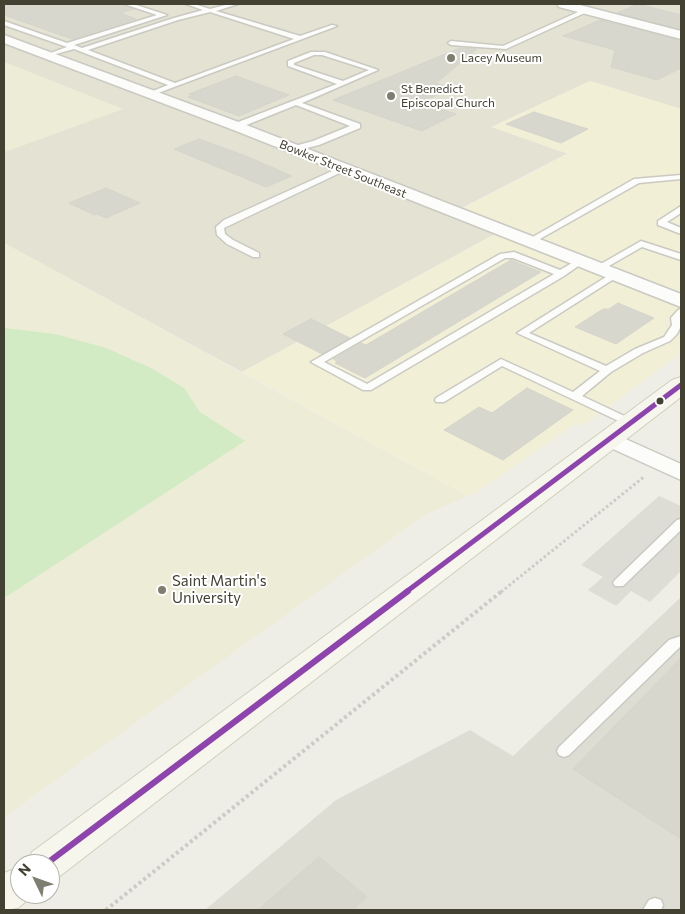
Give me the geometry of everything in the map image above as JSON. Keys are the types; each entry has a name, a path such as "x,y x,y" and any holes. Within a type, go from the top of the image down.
{"main road":[{"path":"59,854 681,385"}],"street":[{"path":"563,4 681,35"},
{"name":"Bowker Street Southeast","path":"4,39 236,126 681,301"},
{"path":"620,431 660,464 681,473"}],"lane":[{"path":"127,4 176,19"},
{"path":"189,4 299,38"},
{"path":"82,50 176,19 236,4"},
{"path":"451,43 504,48 587,10"},
{"path":"47,56 70,46 162,15"},
{"path":"4,23 175,85"},
{"path":"150,94 334,26"},
{"path":"236,126 375,70 323,53 313,53 289,63 291,66 342,83"},
{"path":"294,149 316,143 357,126 296,103"},
{"path":"256,255 220,235 220,227 227,222 344,169"},
{"path":"528,242 637,180 681,177"},
{"path":"681,209 661,222 681,231"},
{"path":"598,268 640,244 681,256"},
{"path":"561,274 514,255 503,256 316,362 367,388 561,274 580,262"},
{"path":"608,370 522,333 614,275"},
{"path":"576,396 608,370 639,351 667,339 674,332 677,325 676,318 681,312"},
{"path":"440,400 500,362 576,396 620,431"},
{"path":"619,583 681,523"},
{"path":"564,751 674,643 681,641"}],"path":[{"path":"106,910 660,464"}],"shaded area":[{"path":"4,4 681,4 681,109 590,81 492,127 568,153 454,212 500,231 242,372 4,243 4,152 122,109 4,62"},
{"path":"4,62 123,109 4,152"},
{"path":"590,81 681,109 681,353 588,422 571,427 477,492 467,496 242,372 499,232 453,213 568,154 491,127"},
{"name":"Saint Martin's University","path":"4,243 467,496 426,514 4,817"},
{"path":"659,496 681,506 681,571 650,602 631,591 616,606 588,590 603,577 581,565"},
{"path":"681,597 681,910 205,910 336,800 470,730 513,756"}],"green space":[{"path":"4,328 55,334 106,348 151,368 184,388 200,412 245,441 4,598"}],"building":[{"path":"4,4 122,4 134,9 120,13 136,19 72,39 4,15"},
{"path":"638,4 681,15 681,29 617,13"},
{"path":"600,20 681,41 681,68 657,80 611,67 615,50 563,36"},
{"path":"460,48 477,49 436,83 452,88 419,103 456,114 422,131 333,100"},
{"path":"236,76 289,95 239,116 188,97 193,95 189,94"},
{"path":"534,112 588,129 561,143 506,124"},
{"path":"199,139 246,156 292,176 266,187 174,149"},
{"path":"106,188 140,203 106,218 97,214 94,215 69,203"},
{"path":"511,260 541,272 365,378 335,363 337,361 333,359 361,343 366,345"},
{"path":"618,303 654,318 616,344 575,327 603,309 609,309"},
{"path":"311,319 350,338 322,354 283,334"},
{"path":"527,388 573,410 503,460 444,430 479,407 492,413"},
{"path":"681,658 681,839 573,769"},
{"path":"319,857 367,897 352,910 258,910"}],"transit line":[{"path":"59,854 681,385"}],"place":[{"name":"Lacey Museum","path":"451,58"},
{"name":"St Benedict Episcopal Church","path":"391,96"},
{"name":"Saint Martin's University","path":"162,590"}]}
